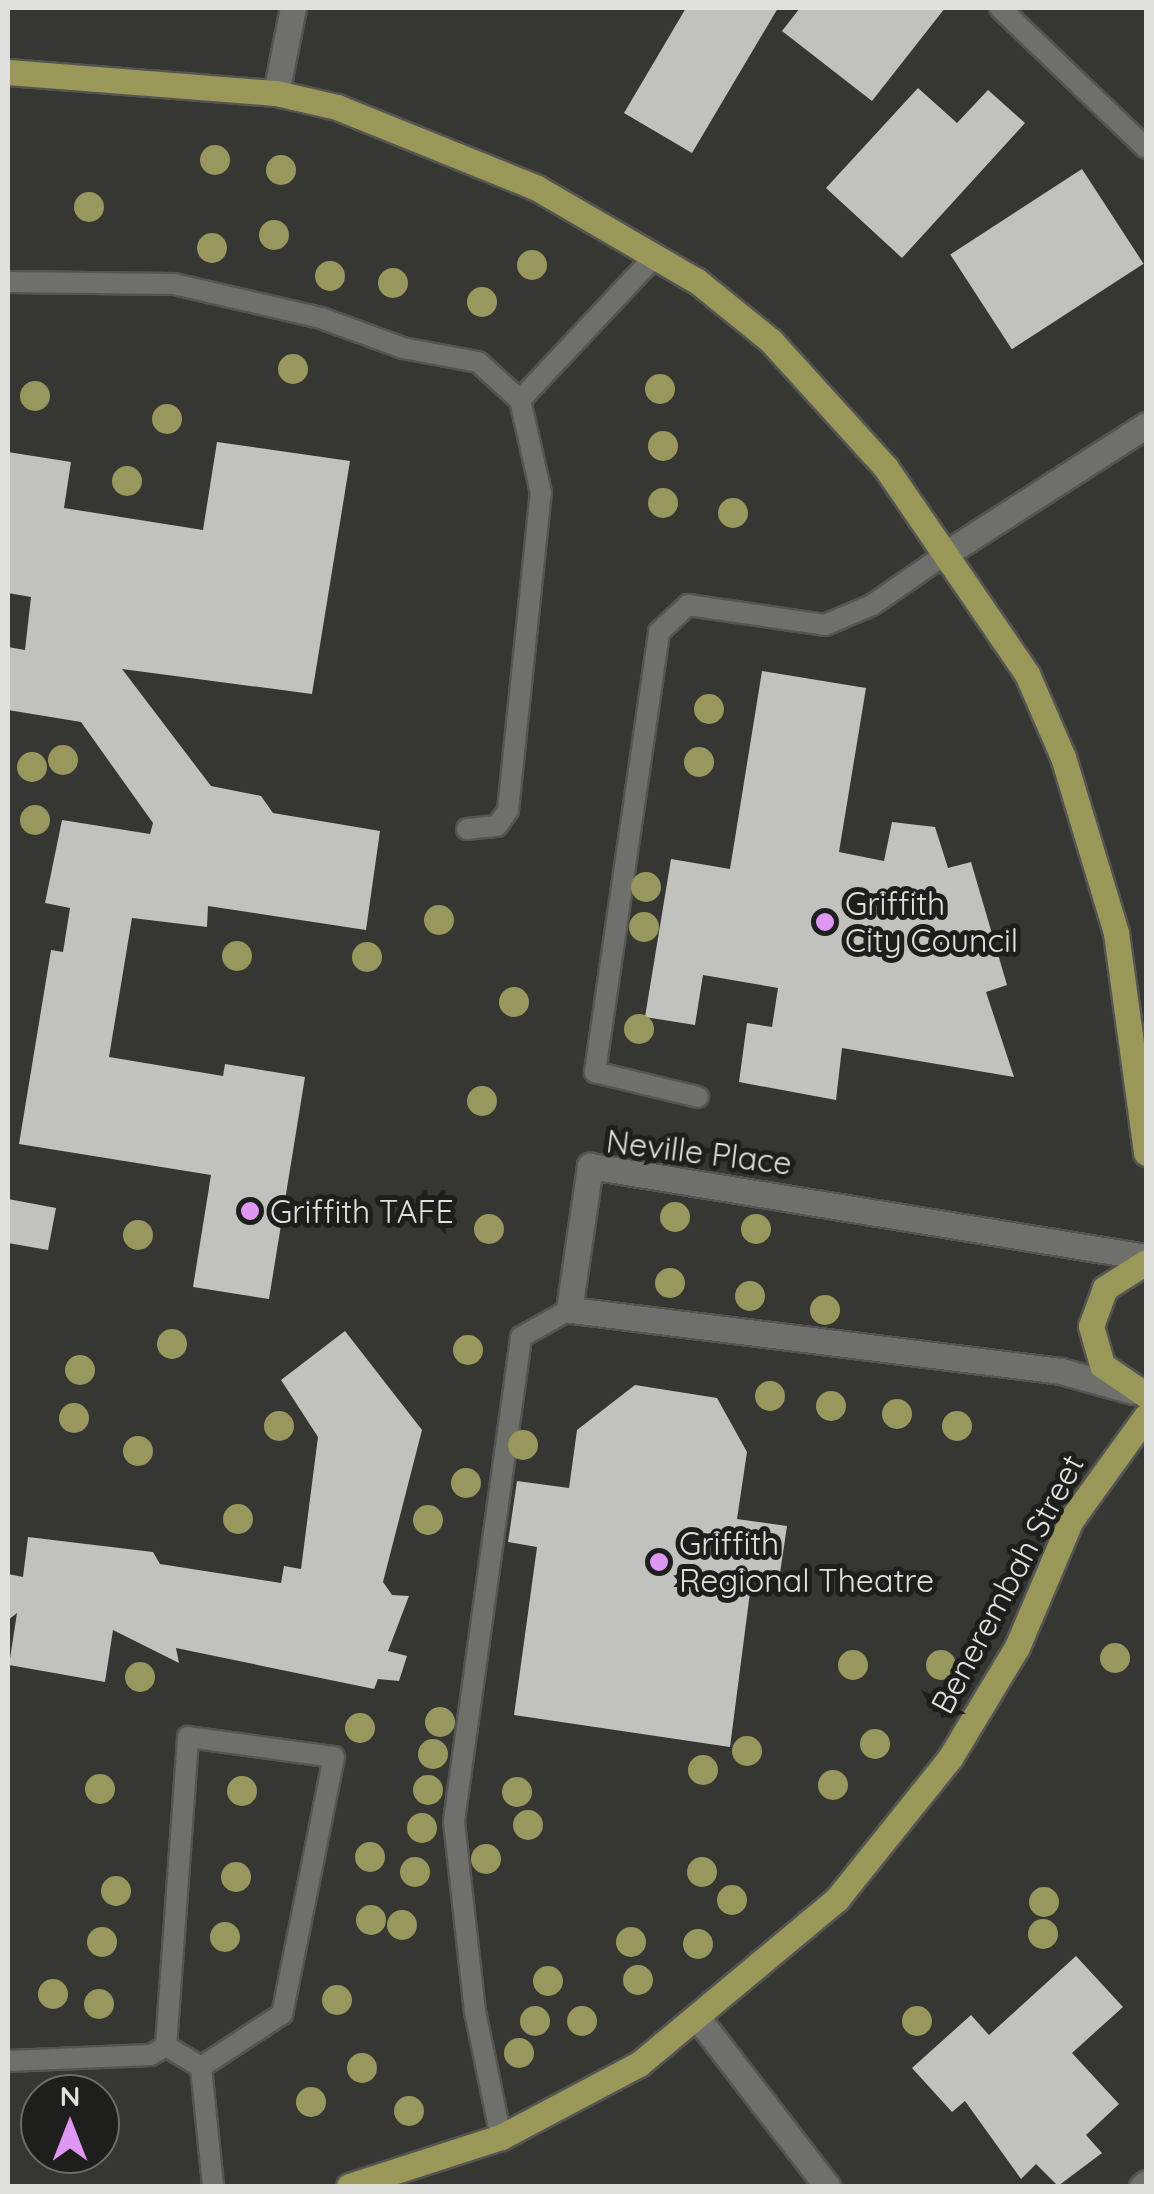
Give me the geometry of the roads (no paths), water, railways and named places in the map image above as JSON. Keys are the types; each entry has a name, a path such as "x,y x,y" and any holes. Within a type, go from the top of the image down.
{"main road":[{"path":"8,72 276,92 443,144 656,256 771,341 950,551 1027,674 1081,812 1129,1002 1146,1153"},
{"path":"1140,1393 1102,1365 1091,1326 1105,1288 1146,1260"},
{"name":"Benerembah Street","path":"349,2186 501,2136 700,2021 837,1899 908,1816 1017,1646 1086,1495 1146,1416"}],"street":[{"path":"276,92 293,8"},
{"path":"950,551 1146,425"},
{"name":"Neville Place","path":"569,1310 590,1166 1146,1260"},
{"path":"569,1310 1061,1371 1140,1393"},
{"path":"700,2021 828,2186"}],"lane":[{"path":"1000,8 1146,148"},
{"path":"520,400 656,256"},
{"path":"8,282 174,284 248,301 478,362 520,400 542,493 508,810 497,826 467,829"},
{"path":"698,1097 595,1072 658,632 688,605 824,624 872,605 950,551"},
{"path":"501,2136 475,2012 454,1821 521,1337 569,1310"},
{"path":"166,2046 188,1737 334,1757 282,2014 202,2068"},
{"path":"8,2061 151,2055 166,2046"},
{"path":"166,2046 202,2068"},
{"path":"202,2068 214,2186"},
{"path":"1140,2186 1146,2181"}],"place":[{"name":"Griffith City Council","path":"825,922"},
{"name":"Griffith TAFE","path":"250,1211"},
{"name":"Griffith Regional Theatre","path":"659,1562"}]}
